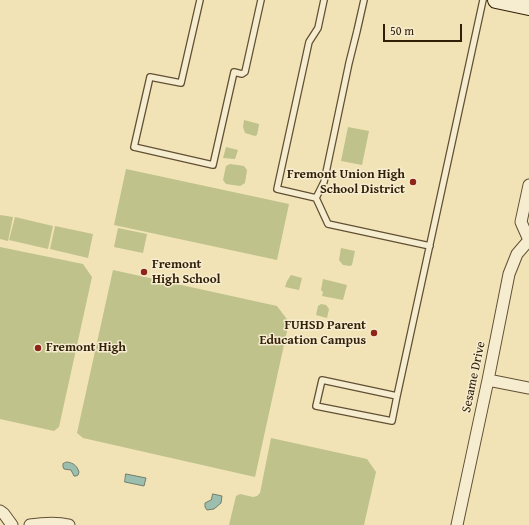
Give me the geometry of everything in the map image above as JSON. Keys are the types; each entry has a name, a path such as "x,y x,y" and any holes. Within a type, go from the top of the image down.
{"main road":[{"path":"496,0 529,7"}],"street":[{"path":"529,185 521,222 529,240"},
{"name":"Sesame Drive","path":"457,525 509,274 517,254 529,240"},
{"path":"488,380 529,388"},
{"path":"0,511 12,525"},
{"path":"30,525 70,525"}],"lane":[{"path":"200,0 181,83 150,77 134,147 213,164 234,72 242,74 245,72 261,0"},
{"path":"316,198 278,189 309,42 318,28 324,0"},
{"path":"316,198 324,182 364,0"},
{"path":"398,396 322,380 316,406 392,421 398,396 483,0"},
{"path":"316,198 328,224 430,246"}],"green space":[{"path":"244,120 259,124 257,135 255,136 245,133 243,127"},
{"path":"348,127 369,131 362,165 341,161"},
{"path":"226,147 238,150 235,159 223,158"},
{"path":"230,164 244,166 247,170 245,183 240,186 226,184 223,180 226,166"},
{"path":"126,169 289,204 277,260 114,225"},
{"path":"0,215 13,217 8,241 0,239"},
{"path":"15,217 53,226 48,249 9,240"},
{"path":"55,226 93,234 88,258 50,249"},
{"path":"118,228 147,234 143,253 114,247"},
{"name":"Fremont High","path":"0,247 83,264 92,277 59,427 54,431 0,419"},
{"path":"341,248 355,251 352,265 343,265 339,260"},
{"path":"113,270 277,306 289,322 255,477 83,438 77,433"},
{"path":"291,275 302,278 299,290 285,287"},
{"path":"323,279 347,285 343,300 322,296 323,292 321,290"},
{"path":"321,304 326,305 329,309 327,318 316,315 318,306"},
{"path":"271,438 367,459 376,472 364,525 229,525 236,496 240,494 253,497 260,493"}],"shaded area":[{"path":"67,462 76,466 79,472 78,475 74,476 71,470 64,469 63,464"},
{"path":"126,474 146,478 144,486 125,482"},
{"path":"213,494 222,496 221,503 214,509 207,510 205,503 211,500"}],"place":[{"name":"Fremont Union High School District","path":"413,182"},
{"name":"Fremont High School","path":"144,272"},
{"name":"FUHSD Parent Education Campus","path":"374,333"},
{"name":"Fremont High","path":"38,348"}]}
